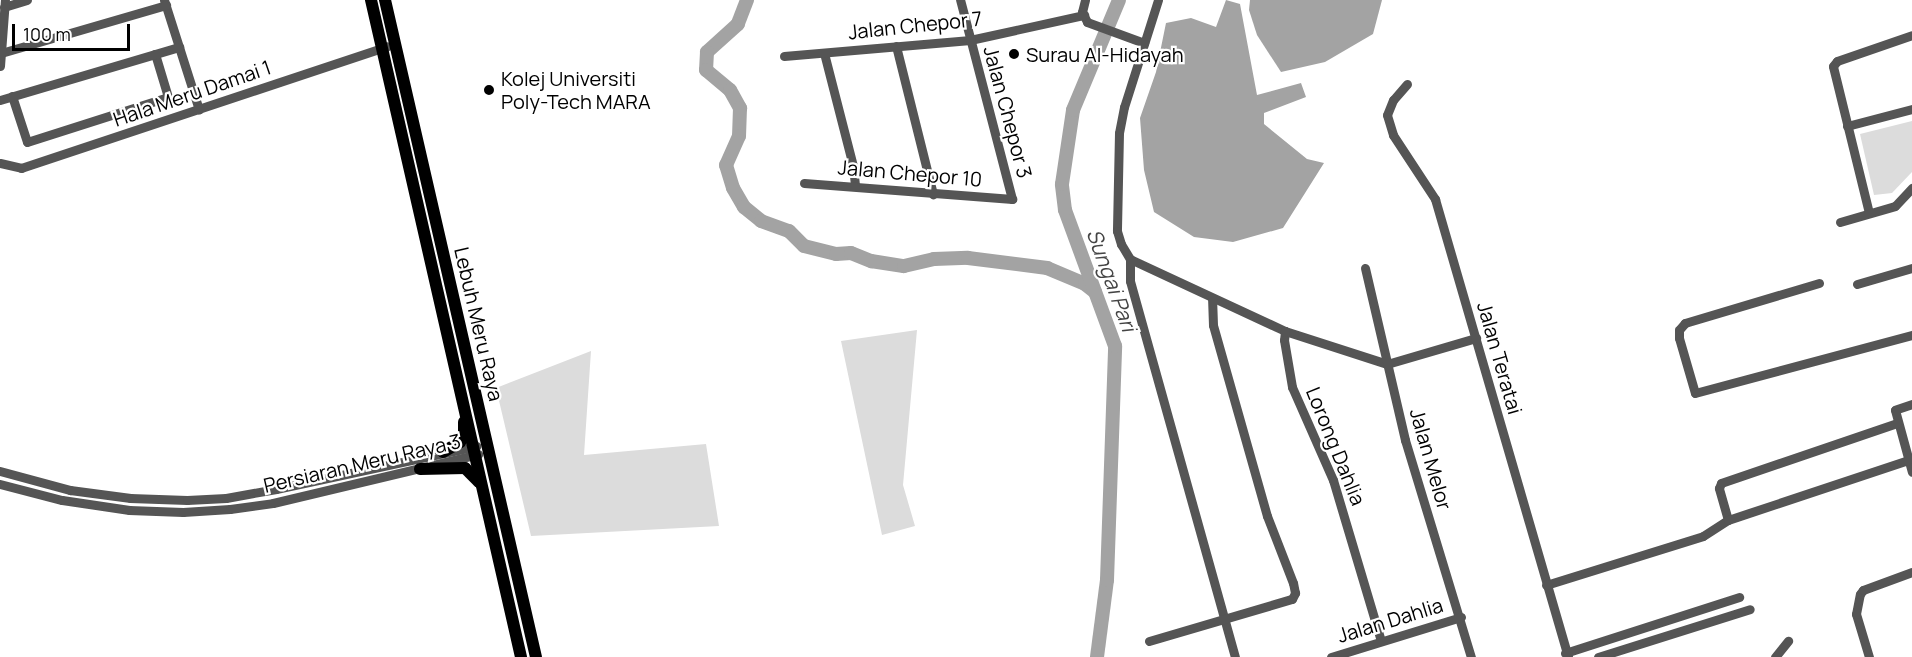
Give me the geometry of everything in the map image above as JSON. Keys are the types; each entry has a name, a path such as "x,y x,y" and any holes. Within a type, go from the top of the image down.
{"main road":[{"name":"Lebuh Meru Raya","path":"371,0 389,45 488,447 536,657"},
{"name":"Lebuh Meru Raya","path":"385,0 389,45 474,450 521,657"},
{"path":"443,452 460,442 464,434 464,403"},
{"path":"420,469 465,468 483,488"}],"street":[{"path":"0,66 4,4 27,0"},
{"name":"Jalan Chepor 3","path":"960,0 1012,199"},
{"path":"1085,0 1084,15 1092,24 1144,42"},
{"path":"1158,0 1124,107 1119,133 1117,231 1121,244 1130,259 1131,281 1236,657"},
{"path":"1,53 165,2 199,110"},
{"name":"Jalan Chepor 7","path":"784,56 970,40 1084,15"},
{"path":"1869,213 1834,64 1912,35"},
{"name":"Hala Meru Damai 1","path":"0,163 21,168 389,45"},
{"path":"896,46 933,194"},
{"path":"0,100 179,47"},
{"path":"824,53 853,166 855,186"},
{"path":"12,96 27,142 168,97 155,54"},
{"name":"Jalan Teratai","path":"1407,84 1393,100 1387,115 1393,135 1436,199 1565,656"},
{"path":"1847,126 1912,109"},
{"name":"Jalan Chepor 10","path":"804,183 1012,199"},
{"path":"1839,222 1895,206 1912,188"},
{"path":"1130,259 1285,331 1388,364 1476,338"},
{"name":"Jalan Melor","path":"1365,268 1405,440 1461,617 1471,657"},
{"path":"1857,284 1912,268"},
{"path":"1819,283 1685,323 1679,330 1695,393 1699,394 1912,335"},
{"path":"1149,641 1292,598 1295,593 1267,516 1213,325 1212,298"},
{"name":"Lorong Dahlia","path":"1285,331 1284,340 1292,387 1333,480 1381,641"},
{"path":"1912,404 1895,410 1912,472"},
{"path":"1728,520 1719,488 1721,483 1897,423"},
{"name":"Persiaran Meru Raya 3","path":"0,484 84,504 129,510 183,512 273,502 420,469 488,447"},
{"name":"Persiaran Meru Raya 3","path":"0,471 70,490 130,498 187,500 226,498 443,452 474,450"},
{"path":"1546,585 1703,536 1728,520 1908,460"},
{"path":"1869,657 1856,614 1860,594 1863,590 1912,572"},
{"path":"1565,656 1739,597"},
{"path":"1598,657 1750,609"},
{"name":"Jalan Dahlia","path":"1331,657 1461,617"},
{"path":"1775,657 1788,641"}],"shaded area":[{"path":"1226,0 1240,4 1257,95 1301,83 1306,97 1264,113 1264,124 1307,159 1324,163 1283,228 1233,242 1194,237 1154,212 1144,170 1140,118 1156,72 1166,23 1191,18 1216,27"},
{"path":"1250,0 1382,0 1373,34 1325,62 1281,72 1257,35 1249,10"},
{"path":"1912,121 1912,172 1892,193 1874,195 1860,134"},
{"path":"917,330 903,485 915,526 882,535 841,341"},
{"path":"591,351 584,455 706,444 719,526 531,536 496,388"}],"waterway":[{"path":"747,0 738,24 707,52 706,70 730,90 740,108 739,136 726,165 733,188 744,207 761,221 789,231 804,246 836,254 851,253 871,261 904,266 934,259 968,258 1047,268 1085,284 1095,292"},
{"name":"Sungai Pari","path":"1097,657 1107,580 1115,346 1065,210 1062,184 1073,110 1119,0"}],"place":[{"name":"Surau Al-Hidayah","path":"1014,54"},
{"name":"Kolej Universiti Poly-Tech MARA","path":"489,90"}]}
